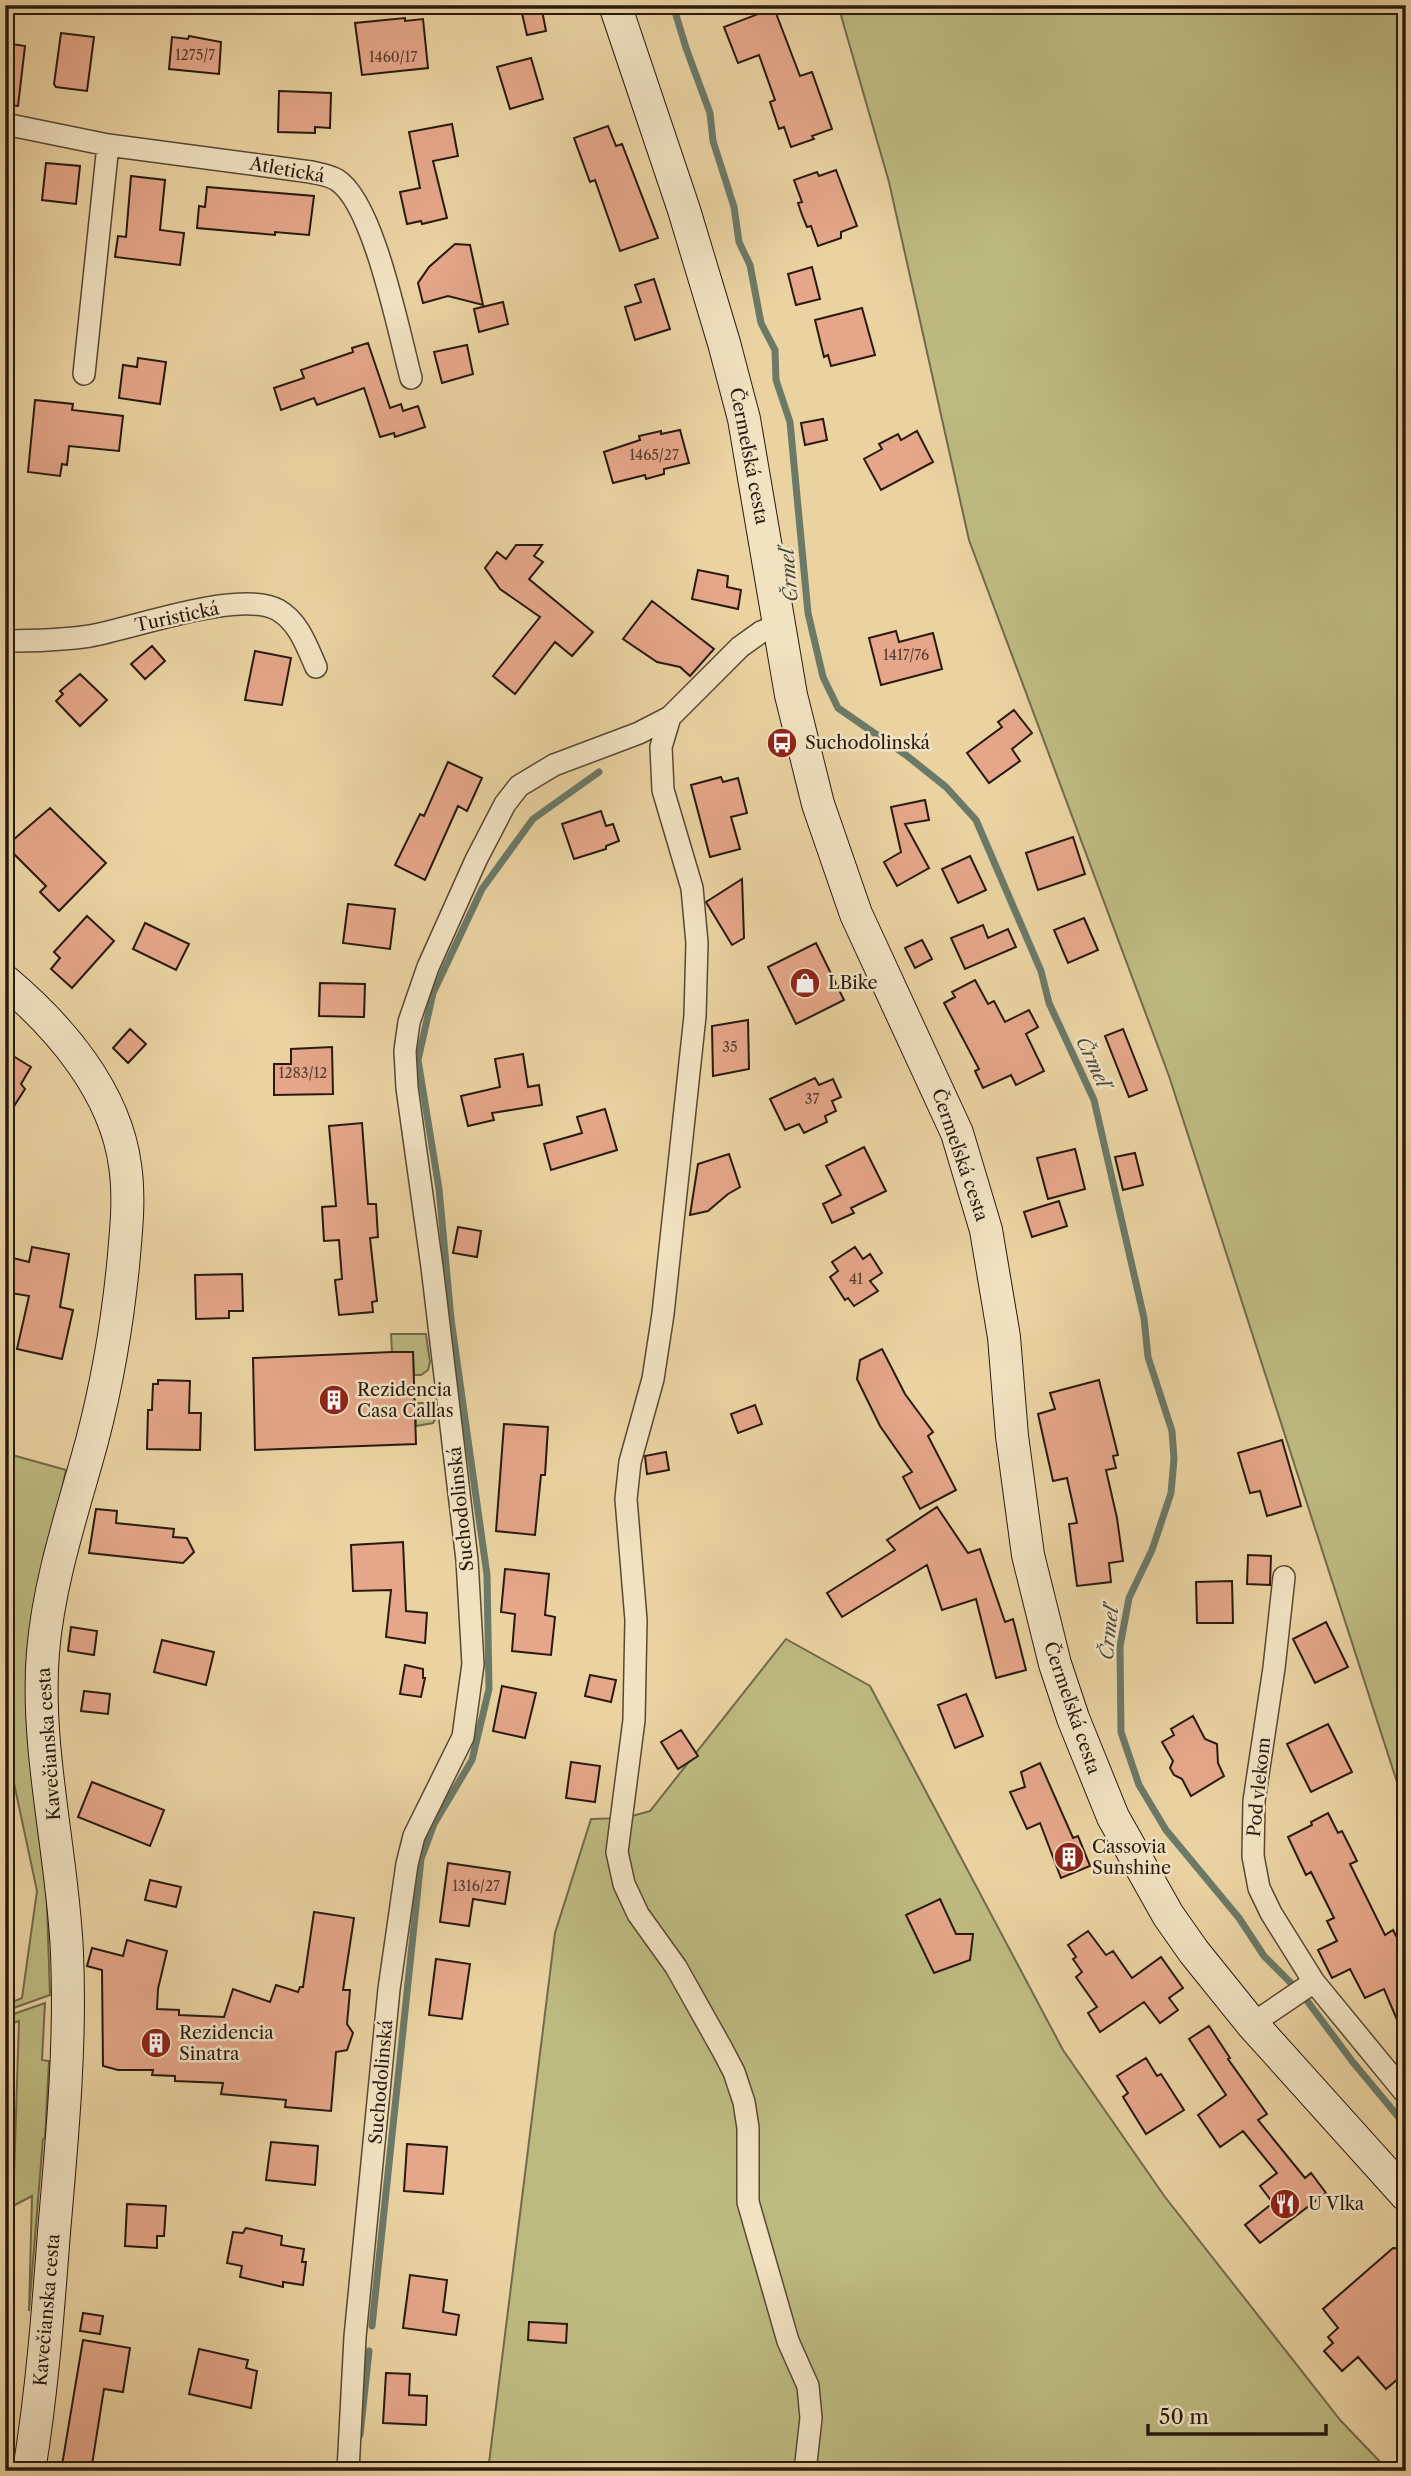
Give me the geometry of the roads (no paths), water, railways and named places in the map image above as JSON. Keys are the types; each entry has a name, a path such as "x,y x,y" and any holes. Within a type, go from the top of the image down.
{"main road":[{"name":"Čermeľská cesta","path":"615,5 684,210 724,343 747,432 794,712 818,804 856,914 939,1090 957,1133 973,1184 995,1274 1003,1325 1012,1436 1028,1555 1055,1664 1073,1718 1113,1817 1168,1915 1252,2024 1406,2195"},
{"name":"Kavečianska cesta","path":"5,981 52,1027 97,1086 121,1139 128,1197 119,1304 108,1368 49,1603 43,1656 43,1707 64,1902 68,2000 59,2179 37,2422 29,2471"}],"street":[{"name":"Atletická","path":"5,124 108,145 311,172 338,181 354,198 370,231 411,378"},
{"path":"83,374 108,145"},
{"name":"Turistická","path":"5,640 57,640 92,635 201,610 254,603 279,610 289,618 302,636 316,667"},
{"name":"Suchodolinská","path":"348,2471 355,2337 389,1989 407,1864 414,1836 463,1737 474,1664 467,1560 432,1267 407,1088 405,1051 409,1023 428,967 476,860 511,795 531,776 639,733 670,717 740,647 761,632 778,625"},
{"path":"670,717 661,747 663,790 692,888 697,943 695,1016 663,1314 653,1379 628,1474 626,1499 636,1620 634,1720 617,1852 624,1884 638,1914 676,1968 722,2049 734,2072 744,2102 748,2128 748,2202 788,2341 808,2386 811,2418 805,2471"},
{"name":"Pod vlekom","path":"1284,1577 1254,1801 1253,1856 1259,1888 1309,1986 1406,2094"},
{"path":"1252,2024 1309,1986"}],"waterway":[{"name":"Črmeľ","path":"673,5 710,113 713,141 734,207 739,242 750,265 761,323 775,350 776,380 790,422 808,613 823,677 838,708 906,755 946,787 976,820 1041,971 1049,1003 1094,1100 1144,1318 1148,1357 1172,1431 1174,1459 1171,1493 1152,1550 1129,1598 1120,1646 1121,1732 1139,1785 1166,1830 1239,1918 1264,1956 1302,1994 1352,2061 1406,2126"},
{"path":"372,2326 421,1859 434,1824 472,1760 489,1689 487,1575 451,1319 439,1189 418,1060 433,993 482,889 533,819 599,772"},
{"path":"360,2435 369,2351"}],"place":[{"name":"Suchodolinská","path":"782,743"},
{"name":"LBike","path":"805,983"},
{"name":"Rezidencia Casa Callas","path":"334,1400"},
{"name":"Cassovia Sunshine","path":"1069,1857"},
{"name":"Rezidencia Sinatra","path":"156,2043"},
{"name":"U Vlka","path":"1285,2204"}]}
